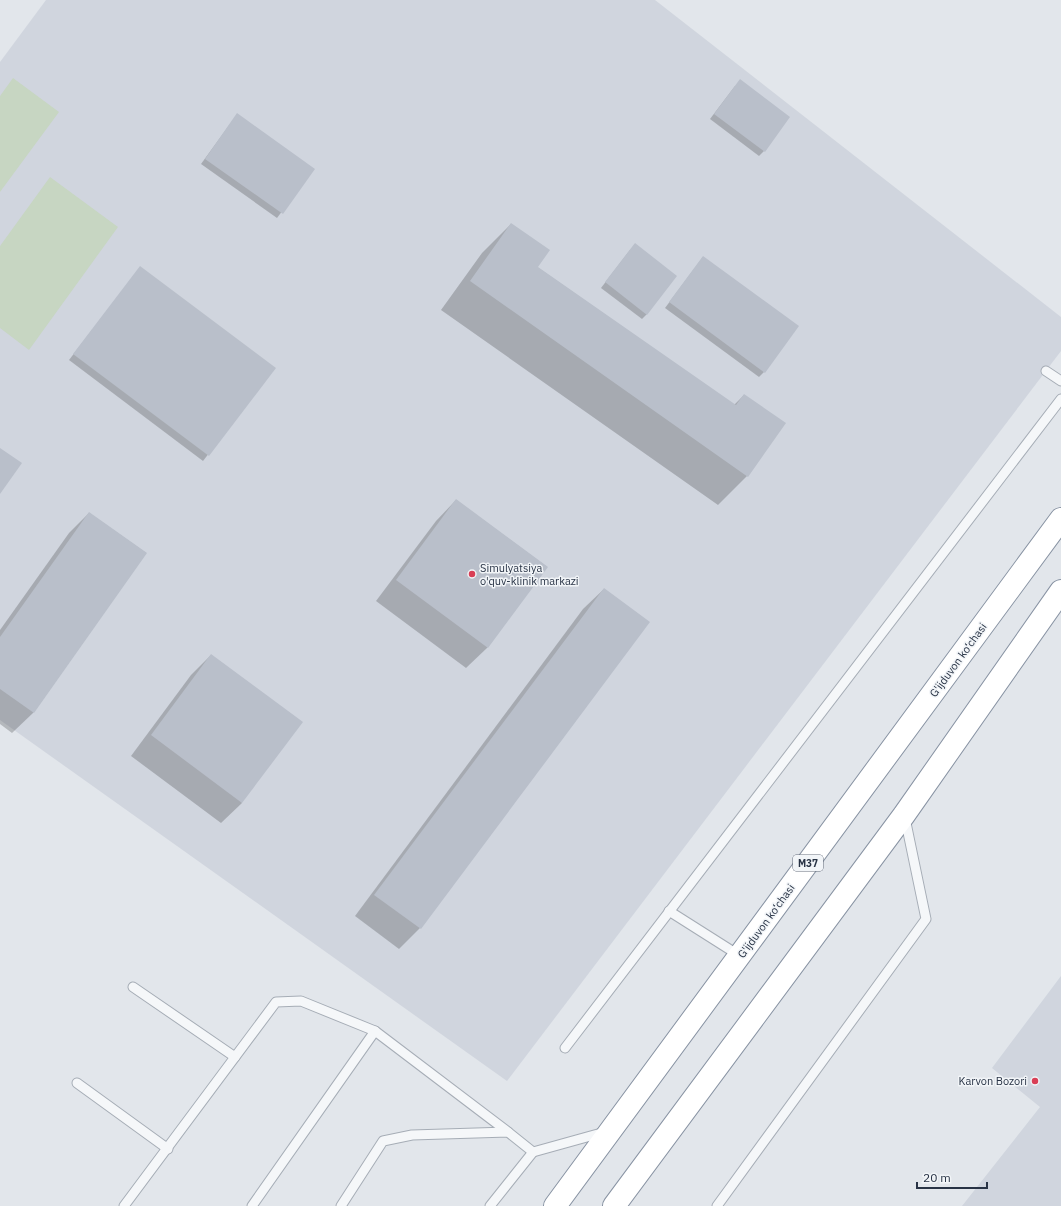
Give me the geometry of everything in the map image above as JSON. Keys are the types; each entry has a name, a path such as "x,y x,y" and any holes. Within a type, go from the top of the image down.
{"highway":[{"name":"G'ijduvon ko‘chasi","path":"555,1206 1061,519"},
{"path":"614,1206 904,815 1061,591"}],"lane":[{"path":"1046,371 1061,381"},
{"path":"564,1048 1061,399"},
{"path":"716,1206 926,919 904,815"},
{"path":"669,911 740,956"},
{"path":"133,987 236,1057"},
{"path":"124,1206 168,1149 276,1002 301,1001 375,1031 533,1152"},
{"path":"252,1206 375,1031"},
{"path":"77,1083 168,1149"},
{"path":"490,1206 533,1152 612,1130"},
{"path":"341,1206 384,1141 412,1135 508,1132"}],"shaded area":[{"path":"46,0 655,0 1061,317 1061,351 507,1081 0,720 0,62"},
{"name":"Karvon Bozori","path":"1061,976 1061,1206 962,1206 1040,1107 992,1068"}],"green space":[{"path":"13,78 59,112 0,192 0,96"},
{"path":"50,177 118,227 29,350 0,328 0,246"}],"building":[{"path":"740,79 790,117 765,152 714,114"},
{"path":"237,113 315,169 283,214 205,159"},
{"path":"511,223 550,250 538,267 736,405 744,394 786,423 748,477 470,281"},
{"path":"635,243 677,276 647,315 605,282"},
{"path":"703,256 799,326 765,373 669,302"},
{"path":"140,266 276,368 209,456 73,354"},
{"path":"0,448 22,463 0,494"},
{"name":"Simulyatsiya o'quv-klinik markazi","path":"456,499 548,567 488,648 396,580"},
{"path":"89,512 147,553 34,713 0,689 0,637"},
{"path":"604,588 650,622 421,929 374,895"},
{"path":"211,654 303,722 242,803 151,735"}],"place":[{"name":"Simulyatsiya o'quv-klinik markazi","path":"472,574"},
{"name":"Karvon Bozori","path":"1035,1081"}]}
